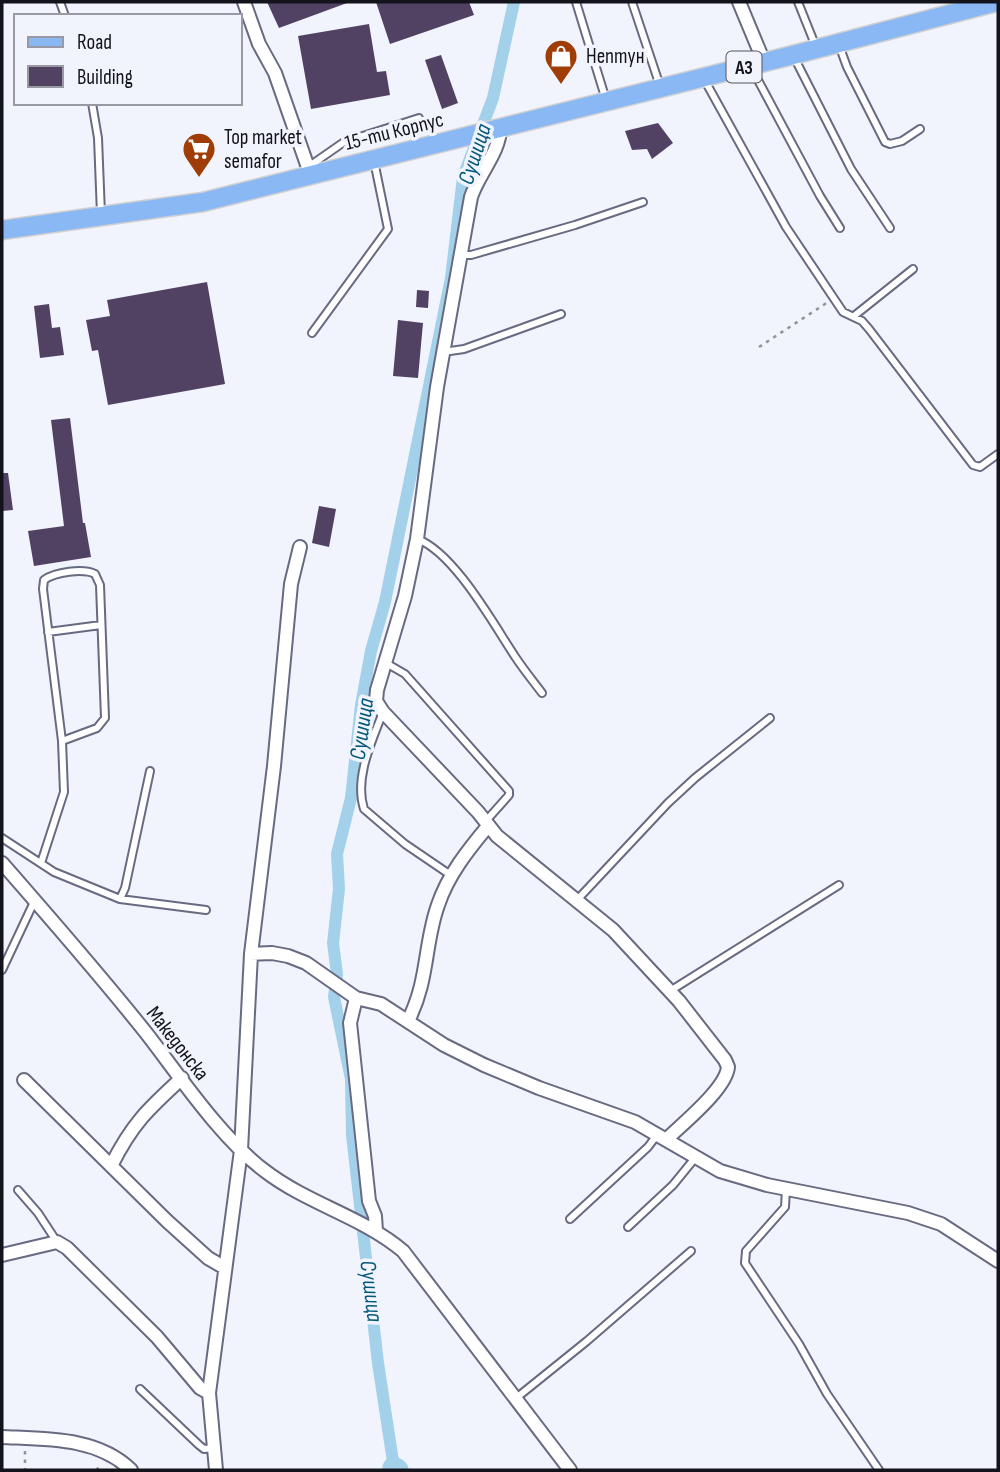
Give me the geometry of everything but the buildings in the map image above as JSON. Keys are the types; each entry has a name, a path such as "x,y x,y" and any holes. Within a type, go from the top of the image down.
{"main road":[{"name":"15-ти Корпус","path":"2,230 203,202 309,172 374,160 996,2"}],"street":[{"path":"244,2 259,44 275,73 309,172"},
{"path":"740,2 757,64"},
{"path":"496,129 500,142 481,172 471,197 443,352 417,539 405,596 376,695 378,706 383,712 478,812 486,824 613,930 670,991 729,1067 715,1090 661,1137"},
{"path":"216,1470 209,1393 241,1150 251,954 274,766 291,584 300,547"},
{"path":"408,1021 420,995 439,903 452,876 486,824"},
{"name":"Македонска","path":"2,863 97,972 241,1150 265,1171 308,1198 376,1231 403,1251 570,1470"},
{"path":"251,954 272,953 288,956 319,971 356,998 381,1004 444,1045 539,1088 616,1114 720,1171 786,1189 908,1213 941,1224 998,1261"},
{"path":"356,998 350,1023 369,1201 375,1216 376,1231"},
{"path":"111,1166 141,1115 182,1078"},
{"path":"24,1080 208,1258 225,1268"},
{"path":"2,1255 57,1242 67,1248 157,1337 200,1388 209,1393"},
{"path":"2,1437 39,1437 97,1448 121,1460 131,1470"}],"lane":[{"path":"576,2 606,101"},
{"path":"632,2 660,88"},
{"path":"798,2 816,48"},
{"path":"838,43 847,67 885,142 890,144 902,141 920,129"},
{"path":"793,55 851,169 890,228"},
{"path":"757,64 820,196 840,228"},
{"path":"703,78 786,228 842,312 854,316 869,329 973,465 980,467 998,454"},
{"path":"92,105 98,138 101,216"},
{"path":"309,172 344,142 419,118"},
{"path":"312,332 388,229 374,160"},
{"path":"462,256 471,256 562,229 643,202"},
{"path":"854,316 913,269"},
{"path":"443,352 464,349 561,314"},
{"path":"417,539 434,549 451,567 542,693"},
{"path":"41,863 64,792 62,741 44,580 50,576 89,571 95,575 100,585 105,718 97,728 62,741"},
{"path":"48,632 101,625"},
{"path":"386,663 405,674 509,791 509,795 486,824"},
{"path":"383,712 362,774 364,809 405,844 452,876"},
{"path":"577,900 683,789 771,718"},
{"path":"120,899 125,888 150,771"},
{"path":"2,838 54,872 120,899 206,910"},
{"path":"670,991 839,885"},
{"path":"2,970 35,901"},
{"path":"570,1219 661,1137"},
{"path":"628,1227 666,1192 695,1158"},
{"path":"786,1189 785,1207 746,1251 745,1263 799,1344 827,1394 879,1470"},
{"path":"18,1191 38,1213 57,1242"},
{"path":"515,1399 587,1342 691,1251"},
{"path":"140,1389 204,1449 214,1448"}],"path":[{"path":"759,347 834,299"},
{"path":"24,1437 25,1470"}],"waterway":[{"name":"Сушица","path":"394,1468 378,1363 352,1135 351,1079 334,997 337,974 333,943 339,889 337,854 351,798 361,705 371,651 385,602 451,278 463,177 493,98 514,2"}],"place":[{"name":"Нептун","path":"561,86"},
{"name":"Top market semafor","path":"199,179"}]}
